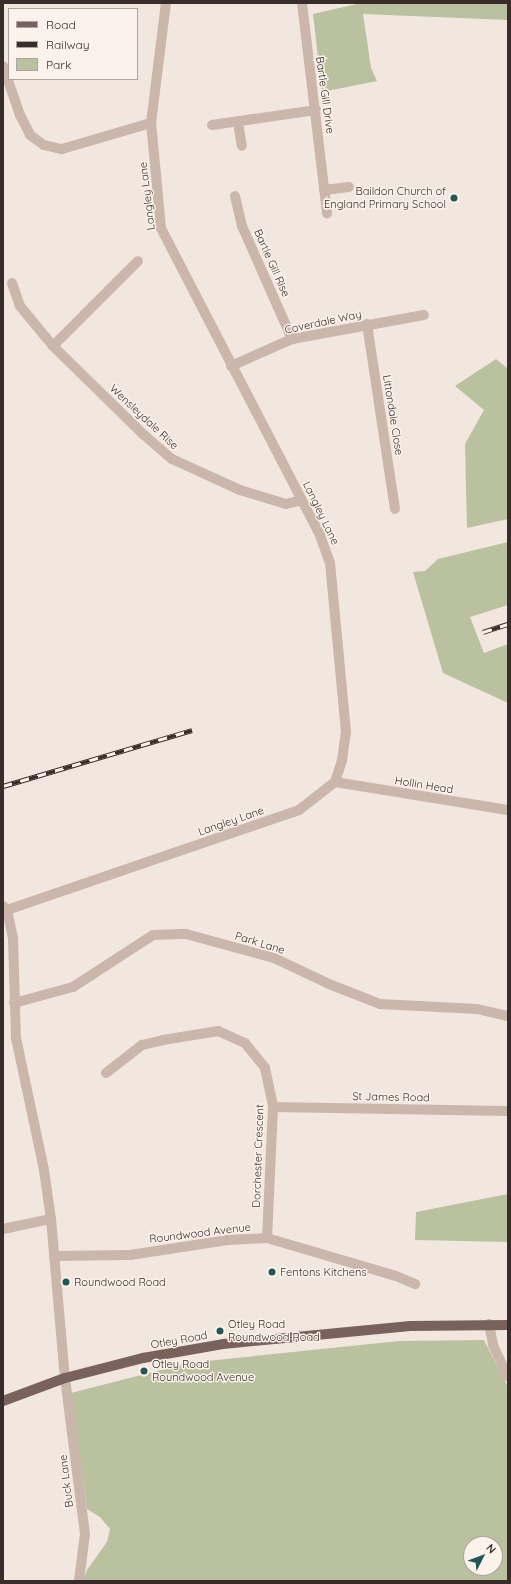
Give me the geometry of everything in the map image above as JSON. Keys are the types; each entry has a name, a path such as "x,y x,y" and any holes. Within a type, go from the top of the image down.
{"main road":[{"name":"Otley Road","path":"3,1401 65,1378 143,1358 251,1340 410,1326 508,1325"}],"street":[{"name":"Langley Lane","path":"5,908 299,810 335,782 342,760 346,732 330,563 320,535 231,366 161,228 151,123 166,3"},
{"name":"Bartle Gill Drive","path":"302,3 316,110 327,214"},
{"path":"4,72 20,115 30,135 44,145 62,149 151,123"},
{"path":"212,125 316,110"},
{"path":"238,122 242,146"},
{"path":"324,190 349,187"},
{"name":"Bartle Gill Rise","path":"234,196 242,226 292,339"},
{"path":"53,346 138,260"},
{"name":"Wensleydale Rise","path":"12,283 20,306 53,346 143,434 172,460 240,490 286,504 302,500"},
{"name":"Coverdale Way","path":"231,366 292,339 367,324 424,315"},
{"name":"Littondale Close","path":"367,324 395,509"},
{"name":"Hollin Head","path":"335,782 508,810"},
{"path":"5,908 13,938 16,1038 44,1170 51,1219 65,1378"},
{"name":"Park Lane","path":"14,1003 73,987 153,935 186,934 274,958 329,984 380,1004 477,1009 508,1016"},
{"name":"Dorchester Crescent","path":"106,1073 142,1045 218,1031 245,1043 265,1068 273,1107 267,1238"},
{"name":"St James Road","path":"273,1107 508,1111"},
{"path":"3,1229 51,1219"},
{"name":"Roundwood Avenue","path":"54,1256 130,1255 228,1240 267,1238 388,1273 415,1284"},
{"path":"489,1324 493,1345 508,1377"},
{"name":"Buck Lane","path":"65,1378 85,1534 79,1581"}],"green space":[{"path":"361,3 508,3 508,20 363,14 371,68 377,81 322,92 313,14"},
{"path":"496,359 508,369 508,519 467,528 465,444 484,410 455,386"},
{"path":"508,542 508,605 470,617 484,653 508,644 508,703 443,673 413,572 425,571 438,559"},
{"path":"508,1194 508,1242 415,1240 416,1212"},
{"path":"484,1340 508,1387 508,1581 83,1581 87,1570 107,1542 110,1529 100,1517 87,1509 71,1393 188,1363 399,1341"}],"railway":[{"path":"483,632 508,624"},
{"path":"3,786 192,730"}],"place":[{"name":"Baildon Church of England Primary School","path":"454,198"},
{"name":"Fentons Kitchens","path":"272,1272"},
{"name":"Roundwood Road","path":"66,1282"},
{"name":"Otley Road Roundwood Road","path":"220,1331"},
{"name":"Otley Road Roundwood Avenue","path":"144,1371"}]}
